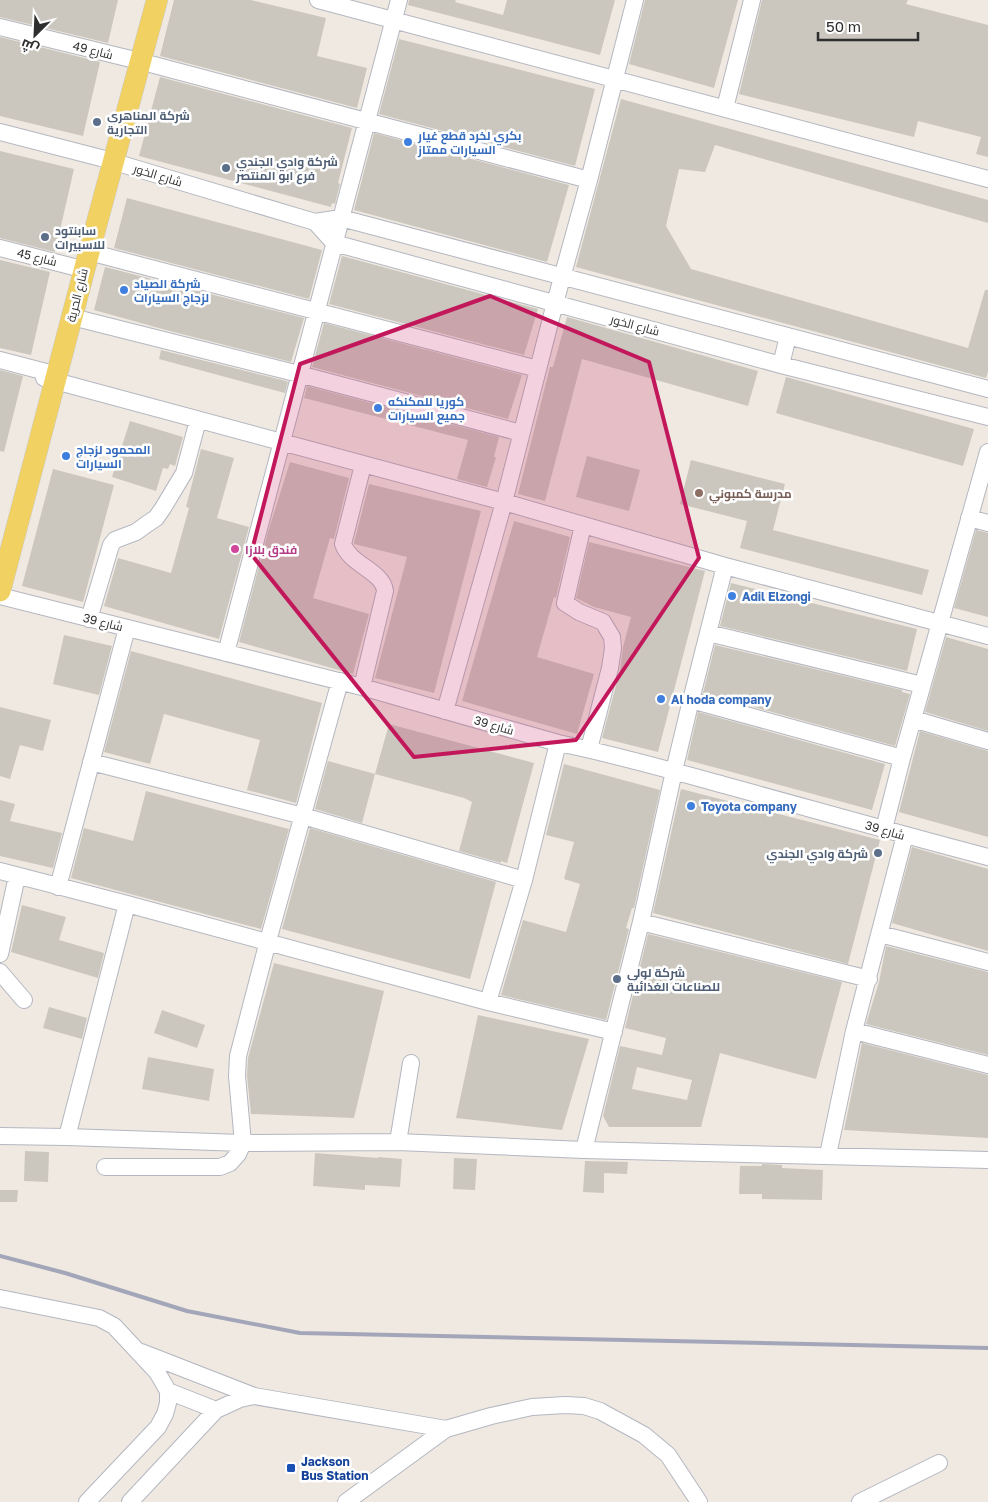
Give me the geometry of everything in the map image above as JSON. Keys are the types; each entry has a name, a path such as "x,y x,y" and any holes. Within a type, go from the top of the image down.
{"main road":[{"name":"شارع الحرية","path":"0,591 74,267 107,160 134,60 144,0"},
{"name":"شارع الحرية","path":"134,60 157,0"},
{"name":"شارع الحرية","path":"0,548 20,464 48,377 72,317 89,252 107,160"}],"street":[{"path":"318,0 988,178"},
{"path":"226,653 399,0"},
{"path":"445,710 504,502 554,303 589,180 635,0"},
{"path":"725,108 752,0"},
{"name":"شارع 49","path":"0,27 367,120 589,180"},
{"name":"شارع الخور","path":"0,132 107,160 316,222 341,218 988,389"},
{"path":"316,222 334,243"},
{"name":"شارع الخور","path":"334,243 988,418"},
{"name":"شارع 45","path":"0,248 74,267"},
{"path":"89,252 538,369"},
{"path":"72,317 299,374 521,434"},
{"path":"781,364 788,336"},
{"path":"0,360 48,377 198,420 504,502 725,566 988,636"},
{"path":"89,618 111,545 115,540 136,532 156,518 163,508 184,473 198,420"},
{"path":"884,829 922,685 988,452"},
{"path":"362,465 344,544 350,556 383,582 385,591 362,687"},
{"path":"969,518 988,522"},
{"path":"583,525 565,603 579,612 603,622 612,637 613,648 610,668 589,749"},
{"path":"584,1150 641,922 674,771 725,566"},
{"name":"شارع 39","path":"0,596 340,681 558,743 674,771 988,856"},
{"path":"58,886 127,628"},
{"path":"708,633 922,685"},
{"path":"105,1167 220,1167 230,1164 238,1154 243,1143 237,1076 238,1056 340,681"},
{"path":"691,700 902,758"},
{"path":"913,719 988,741"},
{"path":"488,1002 524,880 558,743"},
{"path":"91,762 302,816 524,880"},
{"path":"828,1155 854,1031 905,835"},
{"path":"0,872 268,941 488,1002 614,1032"},
{"path":"0,954 17,876"},
{"path":"67,1137 127,904"},
{"path":"641,922 868,979"},
{"path":"880,934 988,962"},
{"path":"0,972 24,1000"},
{"path":"854,1031 988,1065"},
{"path":"398,1142 411,1063"},
{"path":"0,1136 243,1143 398,1142 584,1150 988,1160"},
{"path":"0,1298 99,1318 114,1326 157,1372 168,1391 165,1414 158,1427 87,1502"},
{"path":"139,1351 254,1396 446,1429"},
{"path":"168,1391 216,1410"},
{"path":"130,1502 216,1410 240,1399 254,1396"},
{"path":"346,1502 446,1429 532,1407 565,1405 584,1406 600,1410 644,1435 668,1455 689,1494 699,1502"},
{"path":"860,1502 939,1463"}],"highlighted area":[{"path":"490,296 649,362 699,558 576,740 414,757 251,554 300,364"}],"building":[{"path":"0,0 118,0 108,43 0,17"},
{"path":"174,0 251,0 326,18 317,56 367,68 357,108 160,56"},
{"path":"409,0 456,0 455,2 503,15 507,0 615,0 600,55 408,5"},
{"path":"645,0 738,0 714,88 629,64"},
{"path":"762,0 908,0 906,4 988,25 988,157 976,154 981,137 918,121 914,137 739,94"},
{"path":"0,37 100,62 83,136 0,116"},
{"path":"399,39 595,89 575,166 379,114"},
{"path":"160,77 352,128 338,183 340,184 335,204 332,203 331,207 139,156"},
{"path":"621,99 988,200 988,223 715,145 705,172 679,169 666,226 691,269 968,348 985,290 988,290 988,372 986,378 576,267"},
{"path":"374,133 569,185 547,262 354,210"},
{"path":"0,151 74,169 55,252 0,238"},
{"path":"127,198 322,250 309,299 114,248"},
{"path":"342,256 538,309 524,355 329,304"},
{"path":"0,260 50,272 31,355 0,348"},
{"path":"105,267 304,318 291,362 94,310"},
{"path":"567,317 758,371 748,406 582,359 545,501 518,494 550,367 553,367"},
{"path":"324,323 522,375 508,419 312,367"},
{"path":"161,350 286,381 288,382 285,393 159,359"},
{"path":"0,370 23,376 4,452 0,451"},
{"path":"786,377 974,429 963,466 776,413"},
{"path":"307,386 499,437 494,457 496,457 487,487 457,479 468,440 304,398"},
{"path":"130,421 183,437 175,466 170,464 168,469 163,468 156,491 112,477"},
{"path":"201,449 234,458 217,518 249,527 219,639 104,606 118,558 171,573 189,508 186,507"},
{"path":"587,456 640,470 629,511 576,497"},
{"path":"691,460 785,484 773,530 929,570 922,595 740,548 747,521 680,504"},
{"path":"290,462 349,478 334,539 330,538 313,598 369,614 353,674 239,642 268,532"},
{"path":"53,469 114,485 83,602 22,586"},
{"path":"369,484 481,511 434,693 375,678 407,557 354,544"},
{"path":"514,521 570,537 556,598 554,597 537,657 594,674 577,734 462,701"},
{"path":"976,530 988,533 988,617 954,608"},
{"path":"589,542 705,571 658,752 602,738 620,670 623,647 631,617 594,607 576,598"},
{"path":"731,583 917,629 907,671 720,626"},
{"path":"64,635 112,646 99,695 53,684"},
{"path":"946,637 988,649 988,731 925,712"},
{"path":"715,645 902,690 902,692 910,694 895,746 703,693"},
{"path":"131,651 322,703 296,803 247,790 260,740 164,714 150,764 104,752"},
{"path":"0,707 51,720 43,751 20,745 10,779 0,776"},
{"path":"698,712 885,764 872,810 687,760"},
{"path":"389,724 534,763 507,863 459,851 472,802 464,798 375,774"},
{"path":"920,731 988,751 988,837 899,812"},
{"path":"328,761 375,774 362,823 315,809"},
{"path":"564,764 660,790 634,908 632,908 626,928 629,929 606,1020 501,995 523,920 566,932 580,884 564,879 574,842 546,835"},
{"path":"681,789 880,840 848,964 653,913"},
{"path":"146,791 289,829 261,929 71,878 84,828 133,841"},
{"path":"0,800 15,804 10,821 62,833 53,868 0,856"},
{"path":"310,828 496,882 470,979 282,929"},
{"path":"912,847 988,869 988,951 892,923"},
{"path":"22,905 66,917 59,940 104,953 98,978 11,952"},
{"path":"648,934 842,982 816,1079 720,1053 701,1127 609,1127 603,1116 620,1046 662,1055 666,1038 625,1028","holes":["637,1067 692,1080 687,1100 632,1089"]},
{"path":"886,946 988,972 988,1055 866,1024 879,982"},
{"path":"274,963 384,991 354,1118 251,1114 247,1076 248,1058"},
{"path":"49,1007 87,1018 82,1039 43,1028"},
{"path":"162,1010 205,1025 197,1048 154,1033"},
{"path":"478,1015 589,1039 562,1130 456,1118"},
{"path":"862,1043 988,1075 988,1138 844,1130"},
{"path":"148,1057 214,1069 209,1101 142,1089"},
{"path":"25,1151 49,1152 48,1182 24,1181"},
{"path":"315,1153 402,1159 400,1187 365,1185 365,1190 313,1186"},
{"path":"454,1158 477,1159 475,1190 453,1189"},
{"path":"585,1161 628,1162 627,1174 604,1173 604,1193 583,1192"},
{"path":"762,1164 782,1165 782,1168 823,1170 822,1200 762,1199 762,1194 739,1194 740,1166 762,1166"},
{"path":"0,1190 18,1190 17,1202 0,1202"}],"railway":[{"path":"0,1256 65,1273 187,1311 300,1333 988,1348"}],"place":[{"name":"شركة المناهري التجارية","path":"97,122"},
{"name":"بكري لخرد قطع غيار السيارات ممتاز","path":"408,142"},
{"name":"شركة وادي الجندي فرع ابو المنتصر","path":"226,168"},
{"name":"سابنتود للاسبيرات","path":"45,237"},
{"name":"شركة الصياد لزجاج السيارات","path":"124,290"},
{"name":"كوريا للمكنكه جميع السيارات","path":"378,408"},
{"name":"المحمود لزجاج السيارات","path":"66,456"},
{"name":"مدرسة كمبوني","path":"699,493"},
{"name":"فندق بلازا","path":"235,549"},
{"name":"Adil Elzongi","path":"732,596"},
{"name":"Al hoda company","path":"661,699"},
{"name":"Toyota company","path":"691,806"},
{"name":"شركة وادي الجندي","path":"878,853"},
{"name":"شركة لولي للصناعات الغذائية","path":"617,979"},
{"name":"Jackson Bus Station","path":"291,1468"}]}
